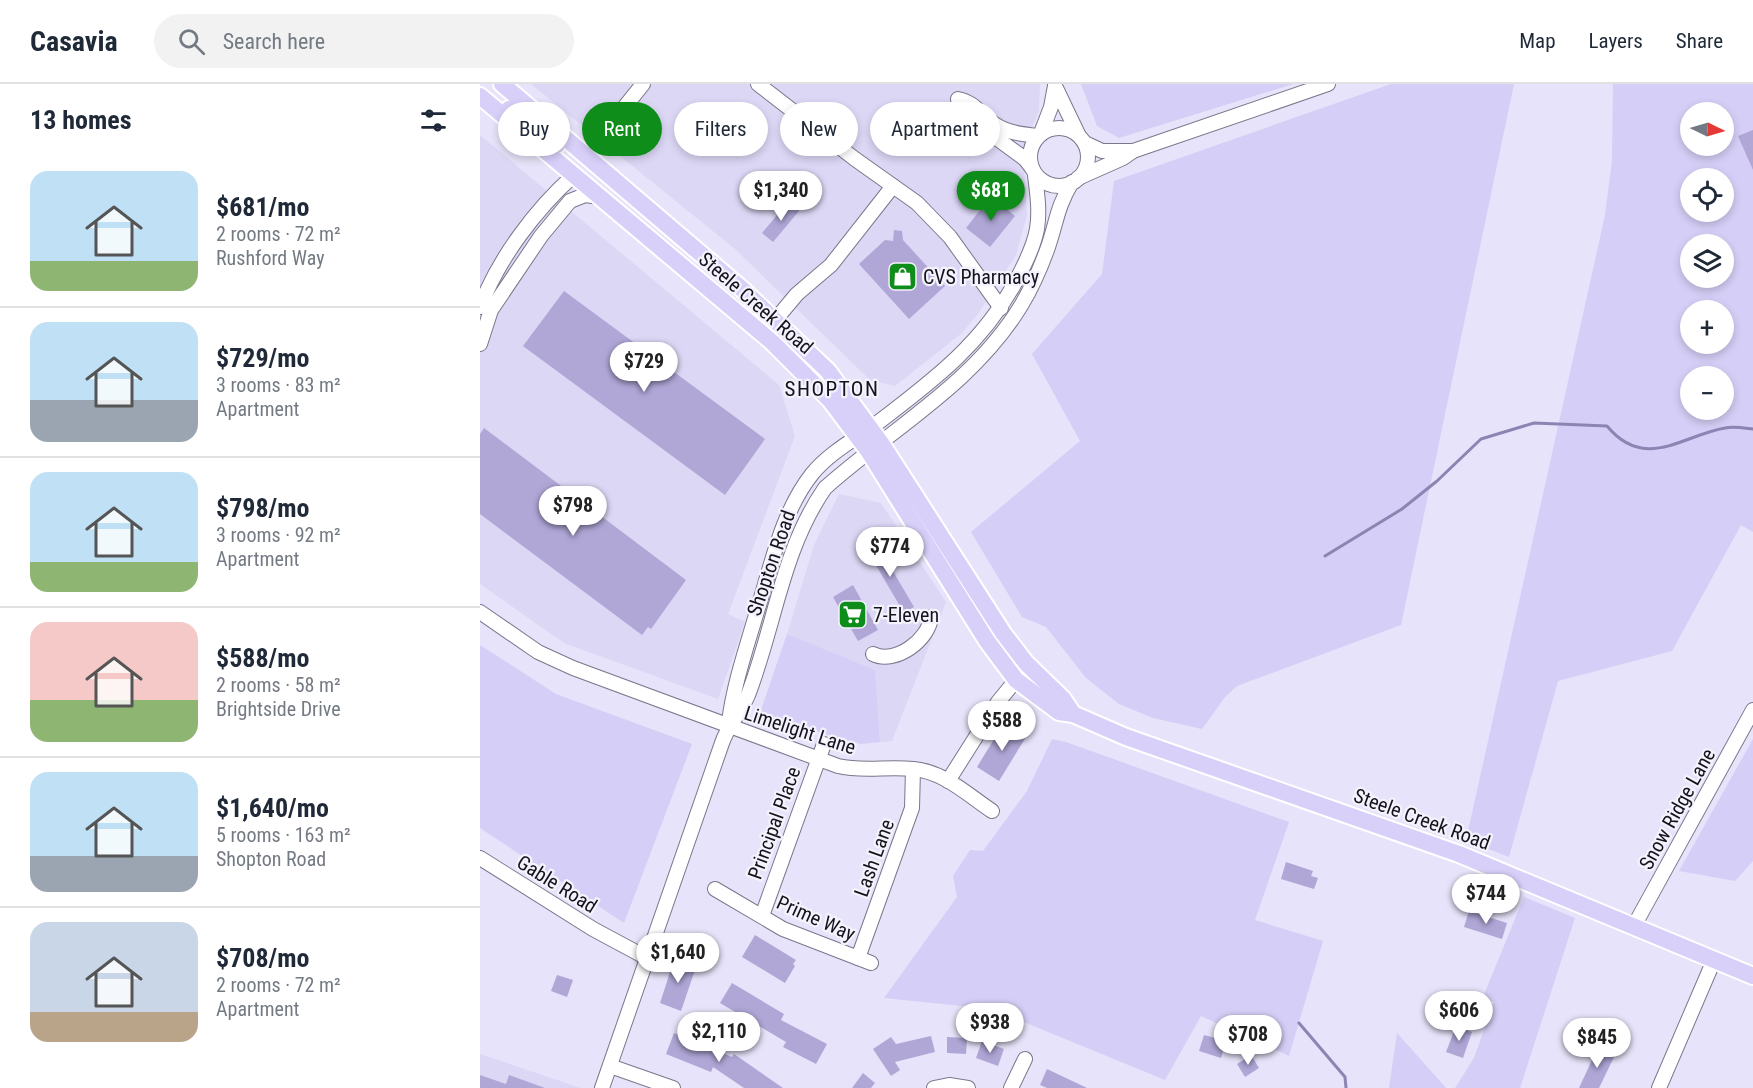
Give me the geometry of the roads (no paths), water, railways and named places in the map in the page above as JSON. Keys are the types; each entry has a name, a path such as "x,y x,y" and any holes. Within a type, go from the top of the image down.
{"main road":[{"name":"Steele Creek Road","path":"502,84 582,152"},
{"path":"480,90 530,123 572,157 580,159 584,156"},
{"name":"Steele Creek Road","path":"480,96 772,342 864,432"},
{"name":"Steele Creek Road","path":"586,156 776,319 828,371 864,432 1003,633 1026,663 1063,699 1073,714"},
{"path":"574,175 585,173 594,177 631,208 711,263"},
{"name":"Steele Creek Road","path":"875,448 987,641 1016,680 1059,712 1073,714 1126,737 1459,854 1753,976"}],"street":[{"path":"628,102 643,84"},
{"path":"758,84 917,203 951,237 1001,308"},
{"path":"1133,151 1102,151 1062,128 1039,134 1005,130 989,120 970,102 958,99 961,112 1025,159 1034,172 1052,185 1075,180 1133,151 1328,84"},
{"path":"1055,85 1081,139 1088,160 1075,180"},
{"path":"1034,172 1030,153 1052,107 1055,85"},
{"name":"Shopton Road","path":"602,1088 728,727 732,693 788,516 813,473 949,368 970,347 1001,308 1023,266 1037,230 1039,205 1034,172"},
{"path":"480,307 506,255 556,191 574,175"},
{"name":"Shopton Road","path":"728,727 747,697 782,581 809,510 825,488 964,376 998,338 1033,283 1047,250 1059,203 1075,180"},
{"path":"776,319 797,294 831,265 893,186"},
{"path":"480,344 496,302 541,236 570,201 585,195 600,197"},
{"name":"Limelight Lane","path":"480,612 538,652 573,668 728,727 850,769 913,769 948,781 992,811"},
{"path":"873,654 881,658 897,655 919,640 930,628 931,617"},
{"path":"948,781 998,702 1016,680"},
{"name":"Snow Ridge Lane","path":"1634,926 1753,710"},
{"name":"Principal Place","path":"762,916 824,744"},
{"name":"Lash Lane","path":"865,960 912,808 913,769"},
{"name":"Gable Road","path":"480,858 593,928 647,958"},
{"name":"Prime Way","path":"715,889 797,935 865,960"},
{"path":"1659,1088 1714,960"},
{"path":"1011,1088 1025,1059"},
{"path":"610,1066 673,1088"},
{"path":"934,1088 949,1085 968,1088"}],"waterway":[{"path":"1325,556 1402,509 1437,481 1481,439 1534,423 1607,426 1621,440 1636,447 1650,449 1679,443 1725,428 1753,429"},
{"path":"1299,1023 1345,1077 1346,1088"}],"place":[{"name":"CVS Pharmacy","path":"902,277"},
{"name":"7-Eleven","path":"852,615"}],"district":[{"name":"SHOPTON","path":"832,389"}]}
